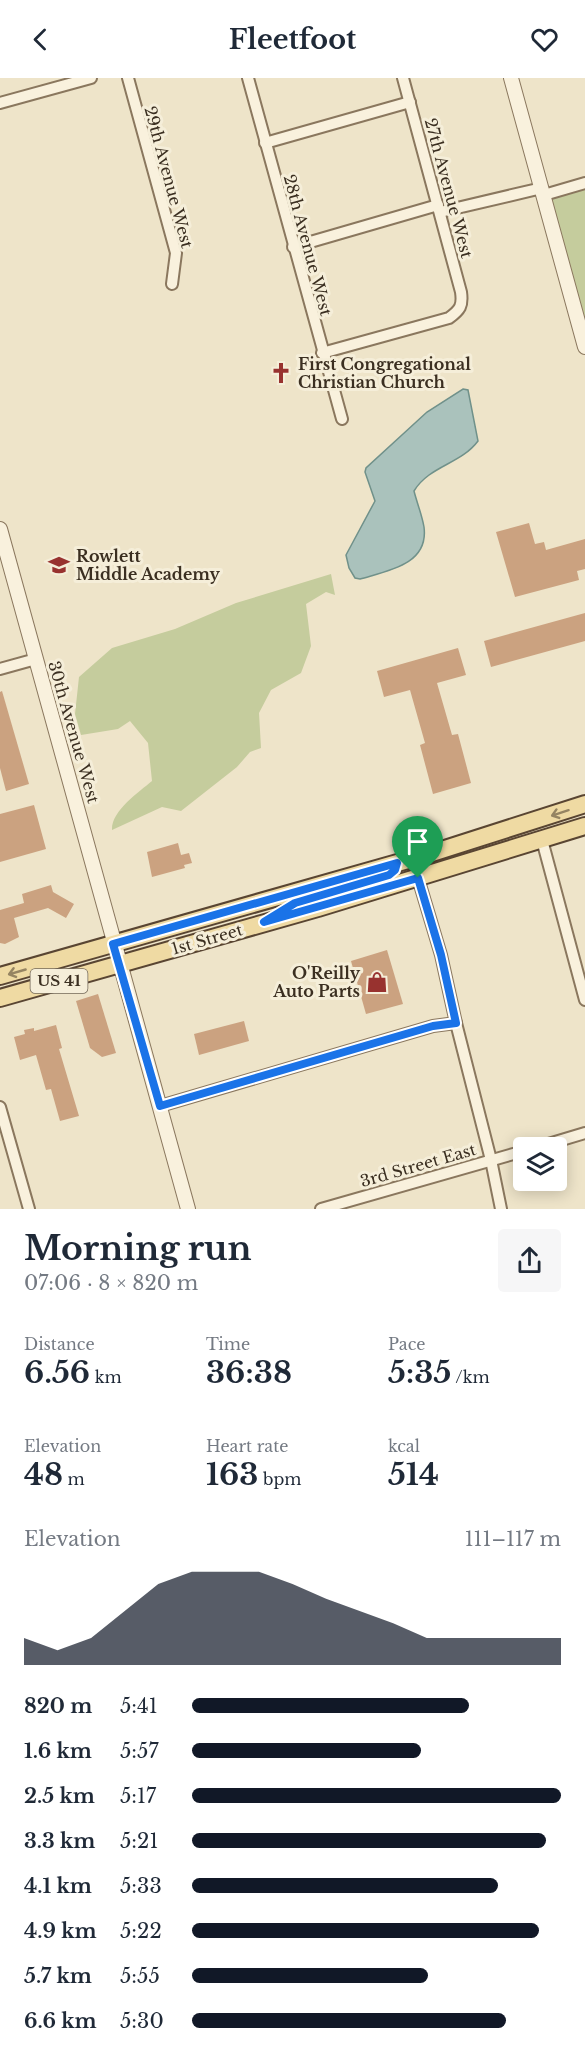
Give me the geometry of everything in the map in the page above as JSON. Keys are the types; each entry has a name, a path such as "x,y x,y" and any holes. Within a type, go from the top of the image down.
{"main road":[{"name":"1st Street","path":"0,976 397,863 585,804"},
{"path":"418,878 419,870 426,866 511,838 535,821"},
{"name":"1st Street","path":"0,998 418,878 585,826"},
{"path":"264,922 295,903 389,875 395,870 397,863"}],"street":[{"path":"0,103 92,78"},
{"name":"29th Avenue West","path":"128,78 176,253 172,284"},
{"name":"28th Avenue West","path":"248,78 342,419"},
{"name":"27th Avenue West","path":"322,353 449,318 461,307 461,292 404,78"},
{"path":"512,78 585,347"},
{"path":"265,143 410,102"},
{"path":"293,247 439,208 585,183"},
{"name":"30th Avenue West","path":"0,529 188,1209"},
{"path":"0,669 36,659"},
{"path":"542,840 585,1000"},
{"path":"418,878 441,955 501,1209"},
{"path":"160,1106 433,1026 456,1023"},
{"path":"0,1107 29,1209"},
{"path":"567,1138 585,1133"},
{"name":"3rd Street East","path":"321,1209 513,1154"}],"green space":[{"path":"585,188 585,325 551,198"},
{"path":"331,574 335,595 326,592 306,604 311,646 301,673 271,690 259,713 261,748 250,752 237,767 181,811 162,807 112,830 116,816 121,809 152,781 148,743 130,721 118,729 81,735 75,714 79,677 112,648 175,629 236,603"}],"water":[{"path":"463,389 468,390 478,441 463,455 428,476 414,491 424,527 424,540 420,550 413,558 393,569 360,579 355,578 349,568 346,555 375,501 365,472 366,468 427,412"}],"building":[{"path":"529,523 535,544 544,542 546,550 585,539 585,569 577,571 579,580 515,597 496,532"},
{"path":"585,613 585,641 491,667 484,641"},
{"path":"458,648 466,675 437,683 452,735 458,734 471,783 433,794 420,745 425,743 410,690 384,697 377,671"},
{"path":"2,691 29,784 6,791 0,768 0,692"},
{"path":"34,805 46,849 0,862 0,814"},
{"path":"178,843 181,855 189,853 192,863 184,865 185,868 152,877 147,852"},
{"path":"51,885 53,892 74,904 66,918 48,908 14,918 19,937 5,944 0,943 0,910 24,903 22,894"},
{"name":"O'Reilly Auto Parts","path":"387,950 403,1004 366,1014 351,961"},
{"path":"98,994 116,1053 102,1057 90,1048 76,1001"},
{"path":"244,1021 249,1041 199,1055 194,1034"},
{"path":"56,1025 62,1048 59,1049 79,1116 60,1121 51,1089 46,1090 36,1055 20,1060 14,1037 25,1034 24,1030 34,1028 34,1031"}],"place":[{"name":"First Congregational Christian Church","path":"281,373"},
{"name":"Rowlett Middle Academy","path":"59,565"},
{"name":"O'Reilly Auto Parts","path":"377,982"}],"route":[{"path":"397,863 393,873 389,875 295,903 264,922 418,878 441,955 456,1023 433,1026 160,1106 113,944 397,863"}]}
